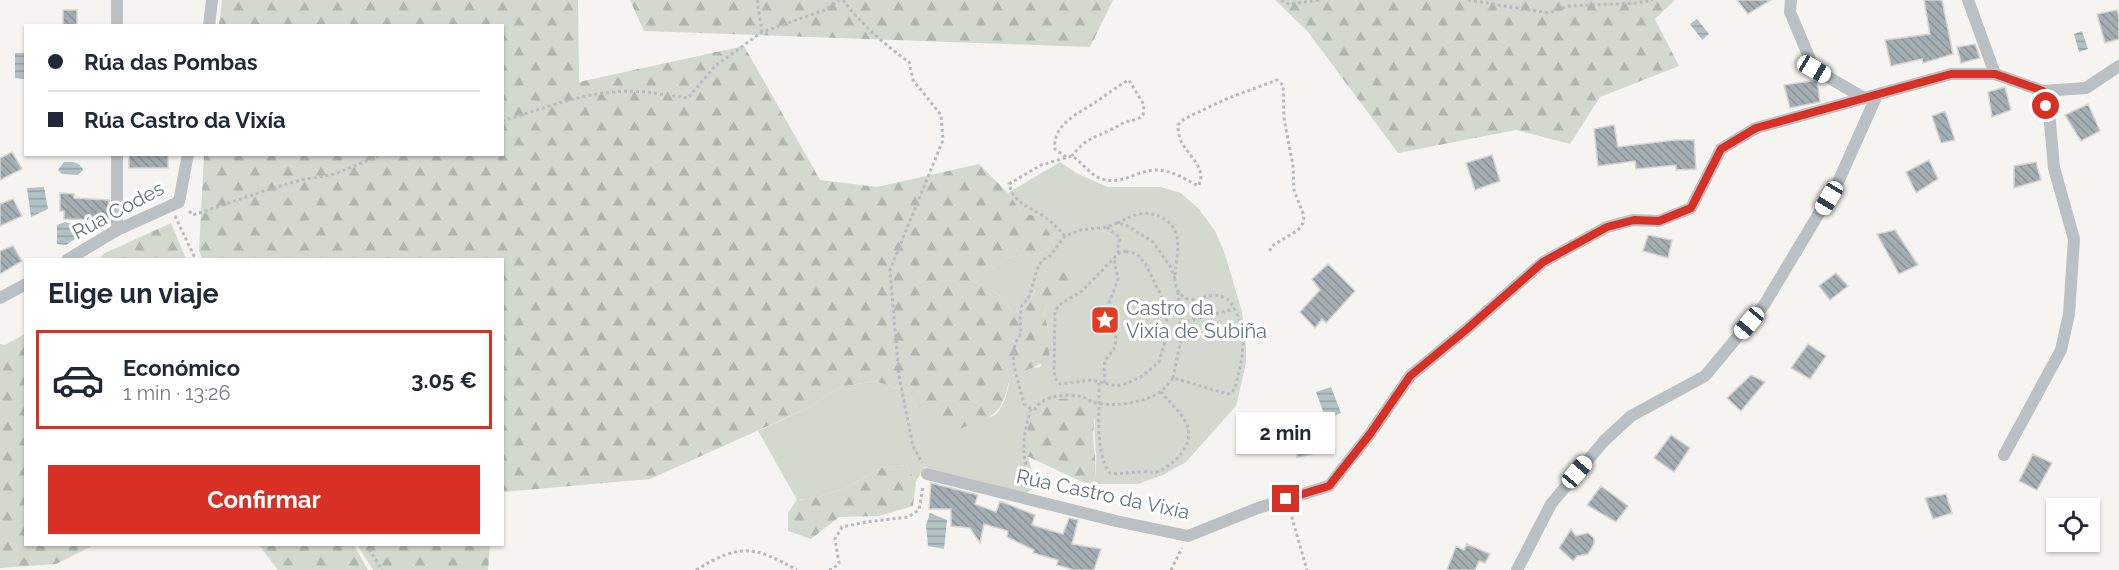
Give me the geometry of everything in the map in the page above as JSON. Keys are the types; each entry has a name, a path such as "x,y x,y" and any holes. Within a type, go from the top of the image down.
{"street":[{"path":"117,0 117,24"},
{"path":"209,24 212,0"},
{"path":"1791,0 1790,12 1814,69 1864,98"},
{"path":"1968,0 1995,74"},
{"path":"2004,456 2061,350 2069,314 2074,239 2054,168 2050,122 2043,91 2086,88 2119,66"},
{"name":"Rúa Castro da Vixía","path":"926,472 1116,521 1188,536 1258,508 1329,486 1370,434 1410,376 1543,262 1607,227 1634,220 1659,221 1691,208 1721,149 1756,128 1951,74 1995,74 2043,91"},
{"path":"1517,570 1551,504 1604,441 1631,416 1705,376 1764,306 1839,180 1877,95"},
{"path":"117,156 117,230"},
{"name":"Rúa Codes","path":"70,258 117,230 175,204 187,156"},
{"path":"0,298 24,285"}],"path":[{"path":"757,0 762,32"},
{"path":"504,120 556,104 614,92 640,92 688,98 715,66 762,32 825,10 841,0 889,48 909,62 912,80 941,115 943,140 890,270 899,376 913,446 926,472 919,510 908,517 843,527 835,538 839,563 829,570"},
{"path":"1281,0 1289,4 1319,0"},
{"path":"1468,0 1550,13 1568,6 1637,3 1653,0"},
{"path":"1065,236 1055,224 1023,205 1011,193 1009,184 1041,165 1067,158 1072,156 1081,145 1095,136 1143,115 1144,105 1129,80 1077,112 1066,122 1055,143 1055,149 1067,158"},
{"path":"1072,156 1081,161 1090,173 1102,179 1117,181 1154,170 1170,172 1197,186 1200,182 1200,172 1194,158 1182,143 1178,125 1184,119 1226,99 1277,80 1283,85 1284,118 1293,166 1294,190 1304,216 1303,223 1298,230 1272,246 1269,252"},
{"path":"175,204 193,215 301,180 335,174 378,156"},
{"path":"175,204 195,258"},
{"path":"1031,410 1024,404 1013,362 1015,344 1021,333 1020,315 1022,305 1028,299 1042,260 1050,256 1065,236 1081,230 1107,227 1137,214 1148,212 1157,215 1174,226 1178,244 1176,281"},
{"path":"1045,502 1027,473 1022,444 1031,410 1049,397 1082,397 1098,404 1140,400 1161,392 1173,378 1181,339 1176,281 1170,266 1153,242 1126,225 1117,223"},
{"path":"1107,227 1120,238 1117,250 1119,254"},
{"path":"1131,251 1137,254 1146,265 1166,306 1167,334 1159,362 1141,377 1125,384 1116,386 1092,380 1060,384 1055,378 1055,312 1059,306 1083,291 1114,258 1131,251"},
{"path":"1105,383 1105,361 1115,347 1116,337 1112,327 1109,303 1118,279 1114,258"},
{"path":"1173,378 1215,391 1232,393 1244,351 1244,335 1229,300 1213,295 1194,301 1186,299 1178,291"},
{"path":"1181,323 1234,309"},
{"path":"1099,383 1101,445 1110,473 1155,473 1176,459 1186,447 1189,438 1187,425 1161,392"},
{"path":"1286,499 1307,570"},
{"path":"1170,570 1188,536"},
{"path":"367,546 382,570"},
{"path":"696,570 736,551 759,551 797,570"}],"green space":[{"path":"222,0 578,0 579,82 744,46 820,180 877,187 979,164 1008,193 1022,213 1036,216 1050,234 1051,246 1044,252 1005,258 991,271 991,289 1004,299 1013,313 1028,305 1042,276 1077,270 1079,282 1071,294 1049,299 1044,313 1050,337 1049,357 1010,377 1003,401 994,414 957,430 917,409 909,392 875,381 840,387 808,408 650,479 504,492 504,258 202,258 199,251 204,156 504,156 504,24 219,24"},
{"path":"630,0 1113,0 1090,47 644,31"},
{"path":"1275,0 1675,0 1655,19 1679,66 1600,97 1570,144 1516,130 1398,153 1308,32"},
{"path":"1060,162 1076,173 1108,187 1161,187 1181,193 1199,209 1215,231 1225,254 1242,312 1246,363 1236,406 1186,462 1163,475 1138,484 1093,484 1096,468 1095,419 1030,423 1028,455 1031,470 1038,485 1027,493 924,467 916,482 906,465 881,468 844,489 815,498 797,500 758,431 808,408 840,387 875,381 909,392 917,409 959,417 991,417 1003,405 1010,377 1025,369 1040,367 1050,337 1044,313 1049,298 1070,294 1035,290 1028,305 1013,313 1004,299 991,289 991,271 1004,258 1044,252 1051,246 1008,193"},
{"path":"171,223 186,258 101,258 103,254"},
{"path":"24,335 24,546 92,546 56,564 0,568 0,344 5,345"},
{"path":"1056,399 1080,400 1088,404 1093,411 1095,466 1093,484 1082,482 1027,456 1026,438 1031,421 1040,407"},
{"path":"906,465 916,482 913,506 879,516 839,517 811,539 788,531 788,513 797,500 815,498 844,489 881,468"},
{"path":"260,546 355,546 368,570 278,570"},
{"path":"358,546 490,546 488,570 373,570"}],"shaded area":[{"path":"1697,19 1709,34 1702,40 1690,24"},
{"path":"2082,31 2088,49 2079,52 2074,34"},
{"path":"15,53 24,53 24,79 15,78"},
{"path":"64,162 78,164 83,170 78,175 62,174 58,170"},
{"path":"44,187 48,209 31,217 27,188"},
{"path":"65,222 71,224 76,231 75,239 66,245 57,244 57,225"},
{"path":"1331,387 1341,413 1326,419 1316,392"},
{"path":"930,513 947,520 944,549 928,546 926,525"}],"building":[{"path":"1737,0 1771,0 1748,14"},
{"path":"1924,0 1942,0 1953,54 1923,63 1922,59 1891,66 1885,40 1930,34"},
{"path":"63,10 77,10 77,24 63,24"},
{"path":"2117,10 2119,39 2105,43 2097,14"},
{"path":"1975,44 1980,58 1961,63 1957,47"},
{"path":"1817,80 1820,102 1790,108 1784,85"},
{"path":"2005,87 2011,110 1992,117 1988,92"},
{"path":"2088,104 2100,131 2081,141 2065,115"},
{"path":"1945,111 1955,140 1941,143 1932,116"},
{"path":"1614,125 1618,147 1694,140 1696,169 1676,170 1676,165 1636,169 1635,161 1598,166 1594,129"},
{"path":"12,152 22,169 0,180 0,158"},
{"path":"1492,155 1500,181 1475,190 1466,163"},
{"path":"129,156 168,156 168,168 129,168"},
{"path":"1929,160 1938,179 1916,193 1906,172"},
{"path":"2036,162 2041,180 2014,188 2014,166"},
{"path":"60,193 74,194 74,198 109,200 109,220 64,219 64,211 60,211"},
{"path":"13,199 22,216 0,226 0,204"},
{"path":"1895,230 1918,265 1899,274 1877,234"},
{"path":"1648,235 1672,240 1668,258 1643,251"},
{"path":"13,246 22,261 0,274 0,251"},
{"path":"1328,264 1355,291 1326,323 1322,319 1315,328 1300,312 1320,290 1312,279"},
{"path":"1836,273 1848,286 1830,300 1819,286"},
{"path":"1808,344 1826,356 1810,379 1791,368"},
{"path":"1751,375 1765,382 1741,411 1727,398"},
{"path":"1315,424 1315,435 1326,433 1329,451 1297,457 1299,428"},
{"path":"1671,435 1690,448 1674,472 1654,458"},
{"path":"2033,454 2052,463 2037,490 2019,481"},
{"path":"931,483 978,495 975,504 996,512 1000,501 1035,515 1032,525 1063,534 1069,518 1078,520 1072,544 1101,549 1094,570 1074,570 1057,565 1058,560 1033,553 1034,550 1007,537 1008,531 984,524 980,543 970,528 951,526 951,509 929,509"},
{"path":"1601,486 1628,506 1616,522 1587,505"},
{"path":"1946,494 1952,513 1933,519 1925,498"},
{"path":"1571,529 1576,536 1588,533 1594,538 1594,544 1588,554 1577,556 1573,561 1559,548"},
{"path":"1467,544 1490,554 1485,563 1479,561 1475,570 1447,570 1456,546 1464,550"}],"place":[{"name":"Castro da Vixía de Subiña","path":"1105,320"}],"route":[{"path":"1286,499 1329,486 1370,434 1410,376 1543,262 1607,227 1634,220 1659,221 1691,208 1721,149 1756,128 1951,74 1995,74 2043,91 2046,106"}]}
